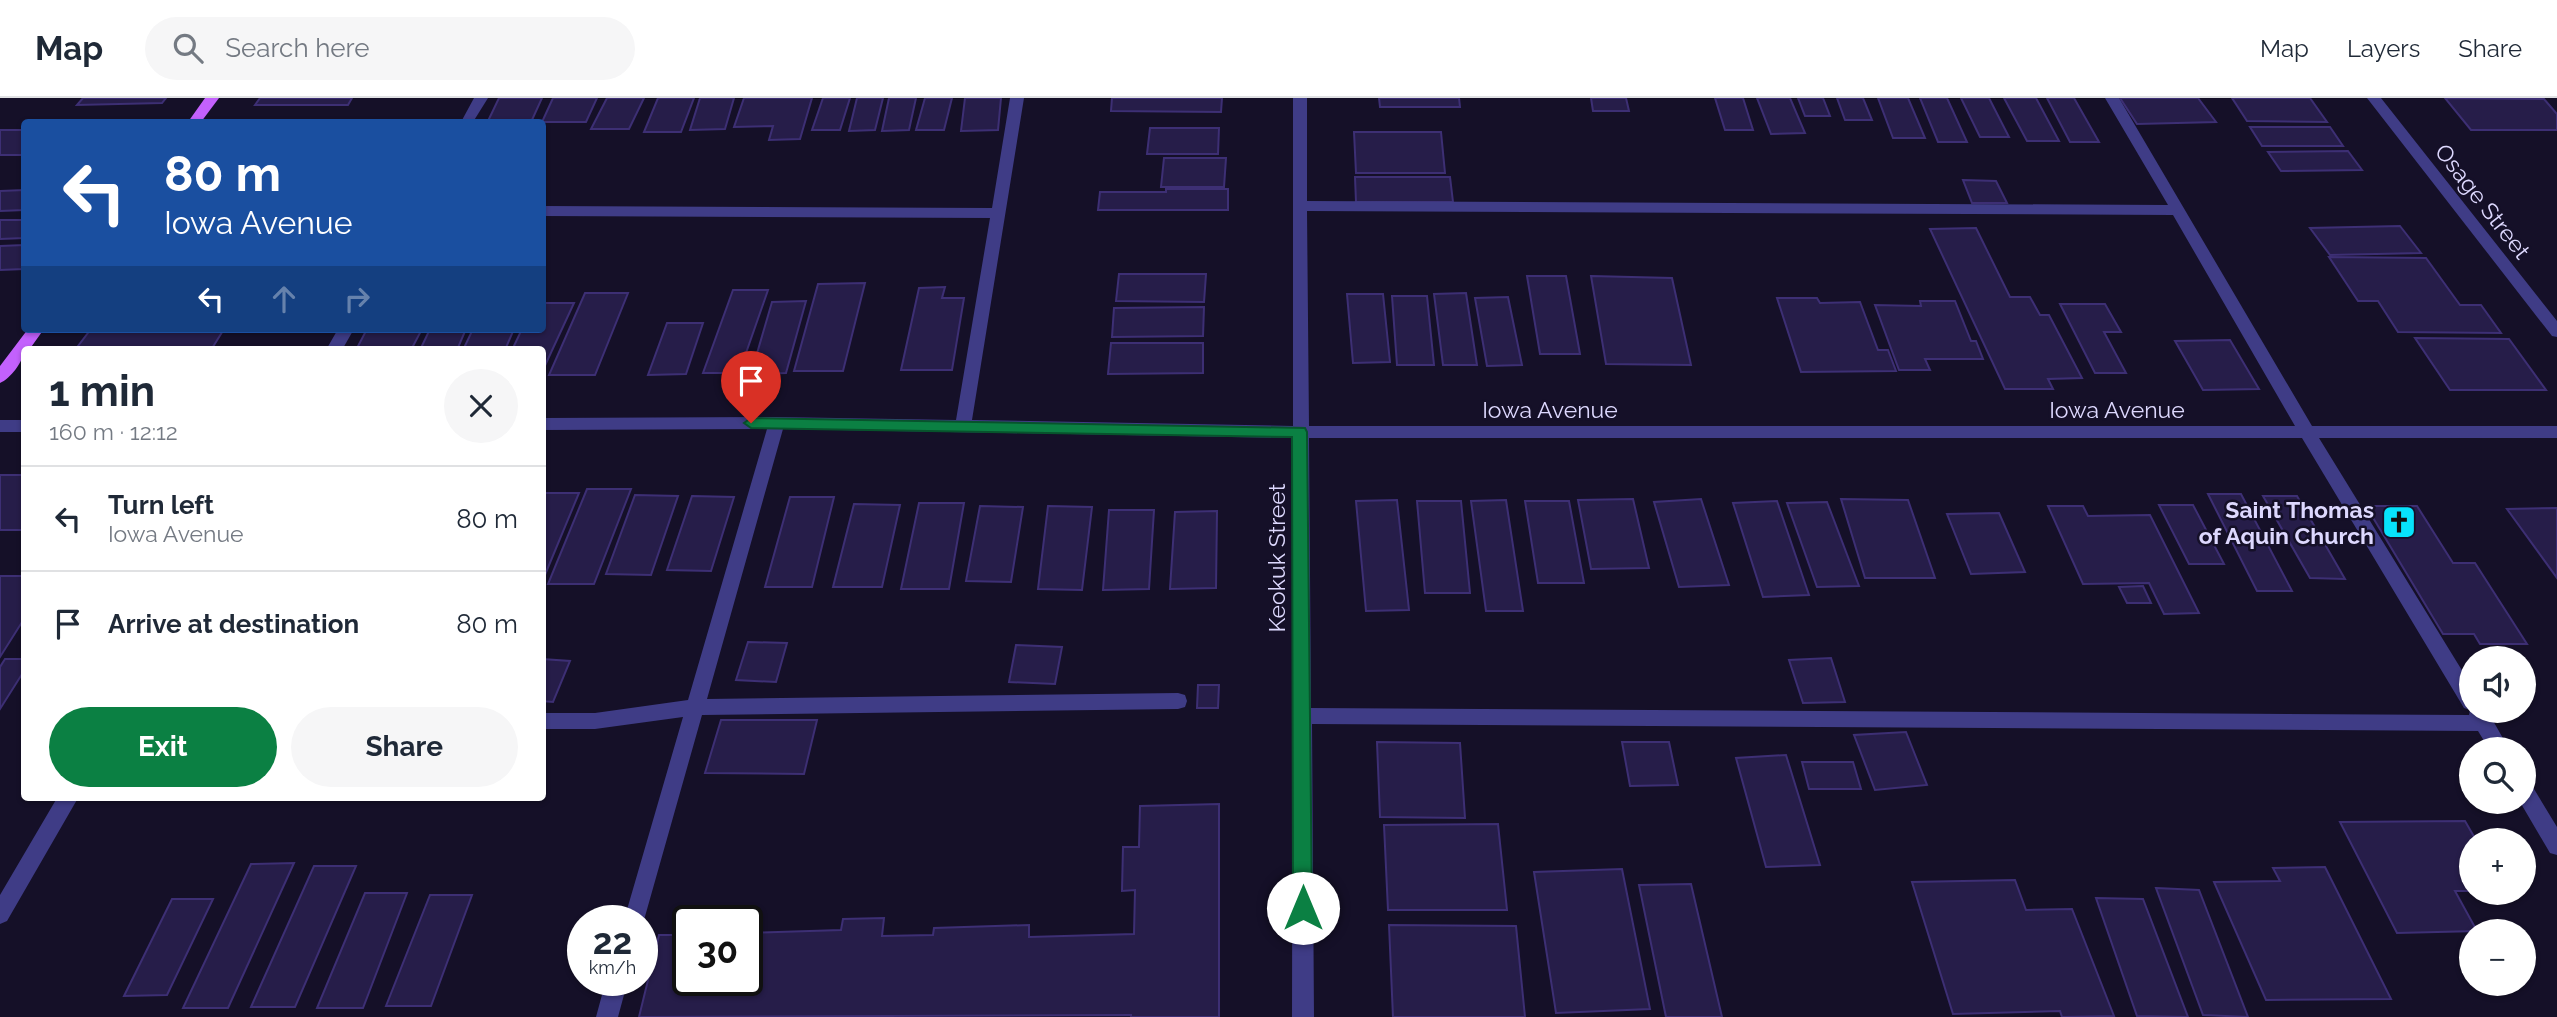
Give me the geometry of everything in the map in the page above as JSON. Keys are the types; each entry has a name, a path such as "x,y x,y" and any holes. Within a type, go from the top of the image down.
{"main road":[{"path":"196,119 212,98"},
{"path":"0,377 21,349"}],"street":[{"path":"469,119 481,98"},
{"path":"963,426 1017,98"},
{"name":"Keokuk Street","path":"1300,98 1303,1017"},
{"path":"2112,98 2307,432 2459,682"},
{"name":"Osage Street","path":"2374,98 2557,332"},
{"path":"1300,206 2179,210"},
{"path":"546,211 997,212"},
{"path":"638,905 778,423"},
{"name":"Iowa Avenue","path":"546,424 778,423 1300,432 2557,432"},
{"path":"0,426 21,426"},
{"path":"546,721 595,721 694,707 1178,701"},
{"path":"1302,716 2459,717"},
{"path":"0,914 66,801"},
{"path":"2536,810 2557,846"},
{"path":"607,1017 613,996"}],"building":[{"path":"83,98 166,98 162,103 77,105"},
{"path":"260,98 352,98 348,105 255,105"},
{"path":"499,98 542,98 532,119 489,119"},
{"path":"553,98 597,98 586,122 546,122 543,119"},
{"path":"607,98 644,98 629,129 591,129"},
{"path":"658,98 694,98 681,132 644,132"},
{"path":"700,98 734,98 725,129 690,130"},
{"path":"744,98 812,98 800,139 769,140 773,126 734,127"},
{"path":"823,98 850,98 840,130 812,130"},
{"path":"857,98 883,98 875,130 849,131"},
{"path":"889,98 916,98 909,130 882,131"},
{"path":"925,98 952,98 944,130 916,130"},
{"path":"965,98 1001,98 998,130 961,131"},
{"path":"1112,98 1222,98 1221,112 1111,111"},
{"path":"1379,98 1459,98 1460,107 1380,107"},
{"path":"1591,98 1626,98 1629,111 1593,111"},
{"path":"1715,98 1743,98 1753,130 1725,130"},
{"path":"1757,98 1790,98 1805,133 1771,134"},
{"path":"1798,98 1823,98 1830,116 1805,116"},
{"path":"1837,98 1863,98 1872,120 1845,120"},
{"path":"1878,98 1908,98 1925,138 1893,138"},
{"path":"1920,98 1947,98 1967,142 1938,142"},
{"path":"1961,98 1989,98 2009,137 1980,137"},
{"path":"2004,98 2036,98 2059,141 2027,141"},
{"path":"2047,98 2074,98 2099,142 2070,142"},
{"path":"2120,98 2198,98 2216,122 2137,124"},
{"path":"2232,98 2310,98 2327,122 2247,121"},
{"path":"2445,98 2544,99 2557,114 2557,130 2471,130"},
{"path":"2250,127 2330,127 2343,146 2262,146"},
{"path":"1150,128 1219,128 1218,154 1147,154"},
{"path":"0,130 21,130 21,155 0,155"},
{"path":"1354,132 1441,132 1445,173 1356,173"},
{"path":"2348,151 2362,170 2281,171 2268,152"},
{"path":"1164,158 1226,158 1224,187 1161,187"},
{"path":"1355,177 1450,177 1453,202 1356,202"},
{"path":"1963,180 1996,181 2007,203 1972,203"},
{"path":"1166,189 1228,189 1228,210 1098,210 1100,192 1166,192"},
{"path":"21,190 21,210 0,211 0,191"},
{"path":"0,220 21,220 21,238 0,239"},
{"path":"2400,226 2421,253 2330,255 2310,228"},
{"path":"1976,228 2010,297 2030,297 2040,315 2049,315 2082,378 2048,379 2053,389 2005,389 1930,229"},
{"path":"21,245 21,269 0,270 0,246"},
{"path":"2329,257 2426,258 2460,305 2481,305 2501,333 2398,332 2378,301 2358,301"},
{"path":"1119,274 1206,274 1204,302 1116,301"},
{"path":"1527,276 1566,276 1580,354 1540,354"},
{"path":"1591,276 1672,278 1691,365 1606,364"},
{"path":"865,283 843,371 794,371 818,284"},
{"path":"945,287 942,298 964,298 952,370 901,370 919,288"},
{"path":"733,290 768,290 739,373 703,373"},
{"path":"585,293 628,293 595,375 549,375"},
{"path":"1466,293 1477,365 1443,365 1434,294"},
{"path":"1347,294 1383,294 1390,362 1353,363"},
{"path":"1392,296 1427,296 1434,365 1397,365"},
{"path":"1508,297 1522,365 1487,366 1475,298"},
{"path":"1777,298 1817,298 1820,303 1860,302 1878,350 1888,350 1896,371 1801,372"},
{"path":"806,301 786,373 751,374 772,302"},
{"path":"1920,301 1955,301 1971,341 1976,341 1983,359 1925,359 1930,370 1899,370 1875,305 1921,306"},
{"path":"546,303 574,303 546,363 546,346 514,346 520,333 546,333"},
{"path":"2060,304 2105,304 2121,332 2104,332 2126,373 2095,373"},
{"path":"1204,307 1203,336 1112,337 1114,308"},
{"path":"667,323 703,323 686,374 648,375"},
{"path":"88,333 222,333 213,346 78,346"},
{"path":"365,333 420,333 413,346 358,346"},
{"path":"428,333 464,333 459,346 422,346"},
{"path":"471,333 512,333 507,346 465,346"},
{"path":"2415,338 2509,339 2546,390 2450,390"},
{"path":"2230,340 2259,389 2203,390 2175,341"},
{"path":"1111,343 1203,343 1203,373 1108,374"},
{"path":"0,475 21,475 21,530 0,530"},
{"path":"587,489 631,489 594,584 548,584"},
{"path":"546,493 579,493 546,572"},
{"path":"2208,494 2241,494 2292,591 2257,591"},
{"path":"635,495 678,496 651,575 606,574"},
{"path":"692,496 734,497 711,571 667,570"},
{"path":"2263,496 2297,496 2345,579 2310,578"},
{"path":"790,497 834,497 812,587 765,587"},
{"path":"1633,499 1649,568 1591,569 1578,500"},
{"path":"1701,499 1729,585 1679,587 1654,502"},
{"path":"1841,499 1908,500 1935,578 1865,578"},
{"path":"1397,500 1409,610 1366,611 1356,501"},
{"path":"1506,500 1523,611 1486,611 1471,501"},
{"path":"1417,501 1461,501 1470,593 1425,593"},
{"path":"1525,501 1569,501 1584,583 1538,583"},
{"path":"1777,501 1809,595 1763,597 1733,503"},
{"path":"1827,502 1859,586 1817,587 1787,503"},
{"path":"919,503 964,503 949,589 901,589"},
{"path":"854,504 900,505 882,587 833,587"},
{"path":"2159,505 2193,505 2224,564 2189,564"},
{"path":"980,506 1023,507 1011,582 966,581"},
{"path":"1048,506 1092,507 1082,590 1038,589"},
{"path":"2048,506 2083,506 2088,516 2150,515 2199,613 2164,614 2149,583 2083,584"},
{"path":"2366,506 2417,506 2453,563 2475,563 2527,644 2480,644 2474,634 2443,634"},
{"path":"2557,508 2557,578 2507,509"},
{"path":"1109,510 1154,510 1149,589 1103,590"},
{"path":"1217,511 1216,588 1170,589 1175,512"},
{"path":"1999,513 2025,572 1971,574 1947,514"},
{"path":"0,576 21,576 21,624 0,657"},
{"path":"2143,586 2151,603 2127,603 2119,587"},
{"path":"748,642 787,643 776,682 736,680"},
{"path":"1016,645 1062,647 1055,684 1009,682"},
{"path":"1831,658 1845,702 1803,703 1789,660"},
{"path":"5,659 21,659 21,676 0,709 0,667"},
{"path":"546,659 570,661 553,702 546,701"},
{"path":"1198,685 1219,685 1218,708 1197,708"},
{"path":"721,720 817,720 804,774 705,773"},
{"path":"1906,732 1927,785 1875,790 1854,735"},
{"path":"1377,742 1460,743 1465,818 1380,817"},
{"path":"1622,742 1669,742 1678,785 1630,786"},
{"path":"1786,755 1820,865 1766,867 1736,758"},
{"path":"1802,762 1853,762 1861,789 1809,789"},
{"path":"1219,804 1219,1017 639,1017 644,996 658,996 659,935 672,935 672,996 763,996 763,932 841,930 843,919 884,918 882,936 933,935 934,928 1029,925 1029,937 1134,934 1135,890 1122,891 1123,847 1139,847 1140,806"},
{"path":"2465,821 2469,828 2459,828 2459,891 2455,891 2459,905 2463,905 2470,919 2459,919 2459,931 2397,933 2340,822"},
{"path":"1498,824 1507,910 1388,910 1384,825"},
{"path":"294,863 228,1008 183,1008 251,864"},
{"path":"314,866 356,866 295,1007 251,1007"},
{"path":"2325,867 2391,999 2266,1000 2214,882 2280,881 2273,868"},
{"path":"1622,869 1650,1009 1556,1013 1534,872"},
{"path":"2015,880 2026,910 2072,909 2114,1016 2062,1017 2060,1011 1953,1014 1912,882"},
{"path":"1691,884 1722,1017 1666,1017 1639,885"},
{"path":"2156,888 2199,890 2248,1017 2203,1015"},
{"path":"365,893 407,893 363,1008 317,1008"},
{"path":"430,895 472,895 431,1006 386,1006"},
{"path":"2096,898 2143,899 2188,1017 2137,1016"},
{"path":"172,899 213,899 167,995 124,996"},
{"path":"1389,925 1516,926 1525,1017 1393,1017"}],"place":[{"name":"Saint Thomas of Aquin Church","path":"2399,522"}],"route":[{"path":"751,423 1300,432 1303,908"}]}
